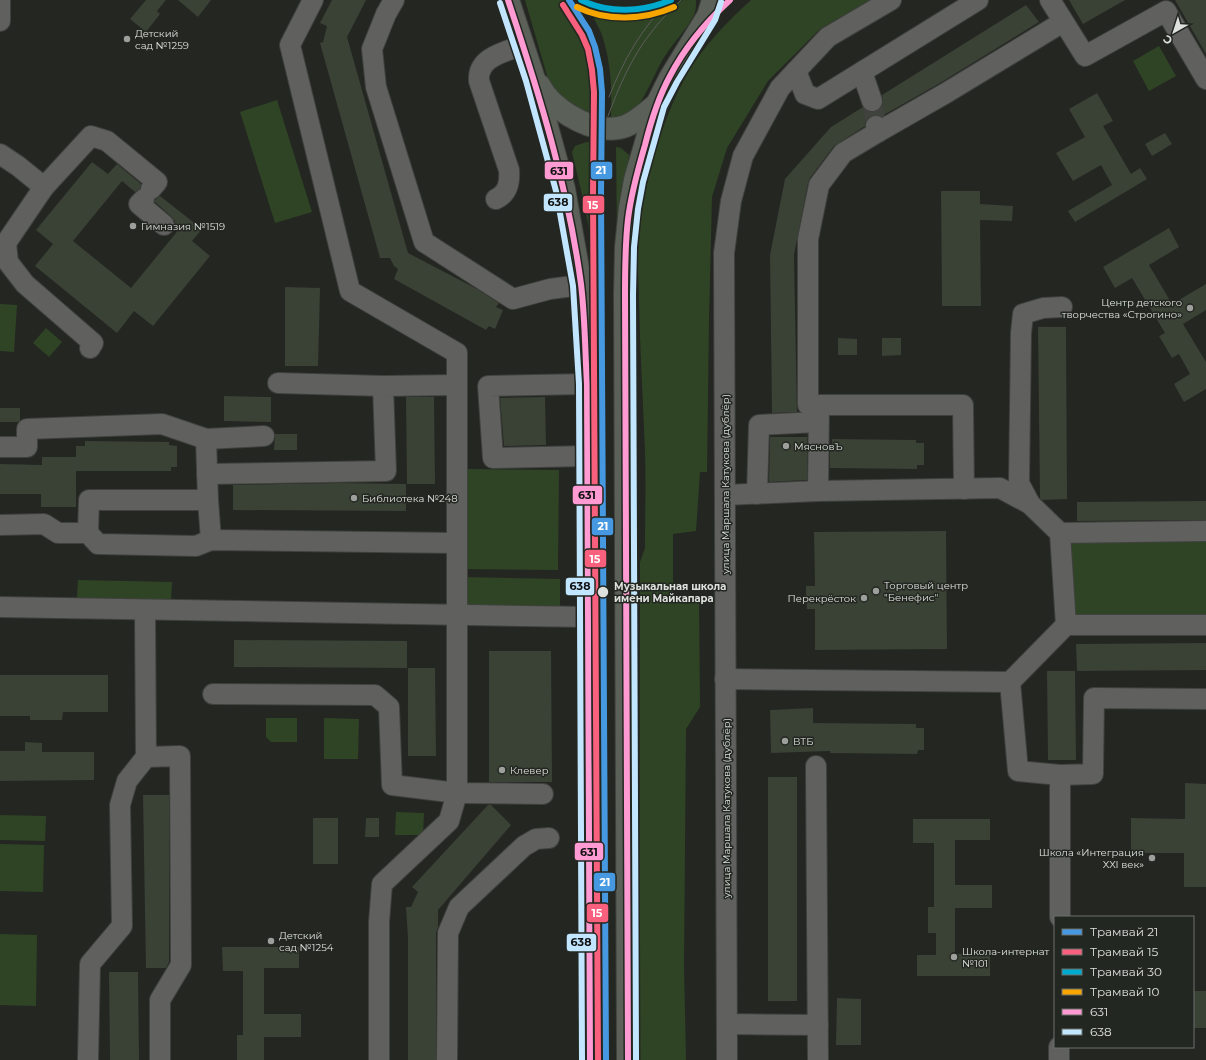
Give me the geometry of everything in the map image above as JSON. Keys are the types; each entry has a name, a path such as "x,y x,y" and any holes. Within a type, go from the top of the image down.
{"main road":[{"path":"508,0 534,78 564,189 580,285 587,384 590,1060"},
{"path":"628,1060 626,247 630,208 636,180 657,104 670,78 708,16 712,0"},
{"path":"700,31 730,0"},
{"path":"534,78 553,104 577,119 601,128 625,126 642,117 657,104"}],"street":[{"path":"0,0 0,21"},
{"path":"313,0 290,45 350,291 457,353 457,793 449,821 382,884 379,922 379,1060"},
{"path":"394,0 386,14 372,49 376,87 424,242 513,299 550,289 580,285"},
{"name":"улица Маршала Катукова (дублёр)","path":"727,1060 724,253 731,202 743,156 780,88 828,37 891,0"},
{"path":"796,71 806,94 818,99 978,0"},
{"path":"1050,0 1085,56 1166,11 1206,79"},
{"path":"818,491 818,414 808,405 808,239 819,185 843,153 877,129 946,93 1063,22"},
{"path":"496,199 503,196 508,188 510,179 509,170 479,81 478,73 488,59 523,45"},
{"path":"862,72 872,101"},
{"path":"90,348 93,344 25,284 8,262 6,244 44,187 91,136 107,142 158,182 139,204 164,225"},
{"path":"0,154 18,166 44,187"},
{"path":"1030,504 1019,483 1021,333 1023,314 1043,308 1062,307"},
{"path":"278,383 384,386 457,385"},
{"path":"587,384 488,386 493,458 587,456"},
{"path":"207,474 386,471 384,386"},
{"path":"757,494 759,425 818,414 963,405 964,489"},
{"path":"0,447 27,447 27,429 162,424 206,439 264,436"},
{"path":"206,439 208,500 212,540"},
{"path":"725,495 818,491 1000,488 1030,504 1060,533 1066,625"},
{"path":"208,500 89,500 88,533 98,544 196,546 212,540 456,543"},
{"path":"0,525 44,524 58,533 88,533"},
{"path":"1060,533 1206,531"},
{"path":"0,607 588,617"},
{"path":"88,1060 90,964 122,926 120,805 128,781 146,757 145,610"},
{"path":"725,679 1010,682 1066,625 1206,625"},
{"path":"1010,682 1018,771 1060,775 1094,774 1094,698 1206,698"},
{"path":"213,694 376,695 389,707 392,785 457,793 543,794"},
{"path":"146,757 180,756 181,965 160,1000 160,1060"},
{"path":"816,766 818,1060"},
{"path":"1060,775 1060,916"},
{"path":"447,1060 448,933 459,908 524,846 536,839 549,838"},
{"path":"727,1024 818,1025"},
{"path":"1059,1048 1059,1060"}],"green space":[{"path":"525,0 564,0 579,23 591,46 596,65 598,85 597,115 574,107 550,84"},
{"path":"683,0 696,0 695,12 691,20 665,56 637,107 627,115 611,117 609,65 602,35 591,12 593,10 618,14 643,13 660,9"},
{"path":"751,0 870,0 820,29 768,81 727,148 712,197 707,472 700,472 696,531 673,534 673,599 699,599 700,707 686,729 684,967 686,1060 639,1060 640,562 645,548 645,452 638,260 640,225 648,180 654,157 661,134 678,92 701,53 725,25"},
{"path":"1159,46 1176,76 1149,91 1133,61"},
{"path":"277,100 312,212 275,223 240,112"},
{"path":"586,142 594,143 592,245 572,152 575,146"},
{"path":"616,147 621,148 629,155 617,238"},
{"path":"0,304 17,305 14,352 0,351"},
{"path":"46,328 62,342 49,357 33,343"},
{"path":"462,469 559,470 558,570 461,569"},
{"path":"1206,531 1206,625 1066,625 1060,533"},
{"path":"461,577 560,579 560,612 465,611"},
{"path":"78,580 172,582 171,600 77,598"},
{"path":"266,718 297,718 297,742 271,742 266,737"},
{"path":"324,718 359,719 358,759 324,759"},
{"path":"396,812 424,813 423,835 395,835"},
{"path":"0,815 46,816 45,841 0,840"},
{"path":"0,844 44,845 43,892 0,891"},
{"path":"0,934 37,935 36,1006 0,1005"}],"building":[{"path":"146,0 166,0 157,11 160,14 146,32 130,19"},
{"path":"178,0 211,0 198,17"},
{"path":"332,0 366,0 347,37 408,253 477,289 499,303 496,307 503,310 495,329 489,326 486,330 394,279 398,269 394,266 390,258 380,258 320,43 323,42 327,26 320,23"},
{"path":"1069,0 1125,0 1083,24"},
{"path":"1175,0 1206,0 1206,54"},
{"path":"1026,5 1039,22 940,83 882,116 873,115 868,118 865,126 834,146 810,178 794,255 797,412 772,413 770,255 785,179 831,127 863,107 869,112 876,112 883,104 882,95"},
{"path":"1097,93 1113,121 1103,126 1131,174 1140,168 1147,179 1075,222 1068,211 1112,185 1101,165 1073,181 1056,153 1085,137 1069,109"},
{"path":"1165,133 1172,144 1152,156 1145,144"},
{"path":"92,162 108,174 117,164 141,184 140,189 135,192 122,181 73,241 131,288 180,228 175,224 175,221 171,216 155,202 155,200 160,196 202,229 192,241 210,256 153,326 134,311 117,333 35,266 53,244 36,230"},
{"path":"941,191 980,191 980,204 1013,206 1012,221 980,220 981,306 942,306"},
{"path":"1169,228 1179,247 1149,265 1172,304 1206,284 1206,310 1183,324 1206,362 1206,389 1184,402 1174,384 1190,374 1179,354 1172,358 1159,336 1165,333 1132,278 1115,288 1103,267"},
{"path":"285,287 320,288 318,366 285,366"},
{"path":"1038,327 1066,327 1067,499 1042,500 1040,498"},
{"path":"838,338 857,339 857,355 838,355"},
{"path":"882,338 901,338 901,355 882,356"},
{"path":"224,396 271,397 271,422 224,421"},
{"path":"406,397 434,397 435,484 407,484"},
{"path":"545,397 546,445 504,446 500,398"},
{"path":"0,408 20,408 20,421 0,422"},
{"path":"275,434 297,434 297,450 274,450"},
{"path":"770,437 807,437 807,480 769,482"},
{"path":"832,439 916,440 916,443 924,443 924,465 917,465 917,469 830,468 830,444 832,444"},
{"path":"85,441 169,442 169,445 177,446 177,467 171,467 171,471 76,471 76,507 41,507 41,494 0,494 0,464 42,465 42,457 76,457 76,446 85,446"},
{"path":"338,483 406,484 406,511 233,510 233,485"},
{"path":"1206,501 1206,520 1077,521 1077,502"},
{"name":"Торговый центр \"Бенефис\"","path":"946,531 947,649 815,650 815,609 807,609 806,597 806,586 815,586 814,532"},
{"path":"234,640 407,641 407,668 234,667"},
{"path":"1206,643 1206,670 1077,671 1076,644"},
{"path":"489,651 551,651 552,782 489,782"},
{"path":"408,668 435,668 436,756 408,756"},
{"path":"1047,671 1075,671 1076,760 1048,760"},
{"path":"0,675 108,675 108,712 63,712 62,720 30,720 30,716 0,716"},
{"path":"813,708 813,723 916,724 916,728 924,728 924,750 918,750 917,754 830,753 830,751 771,753 770,710"},
{"path":"25,742 42,743 42,752 94,752 94,780 0,781 0,751 25,751"},
{"path":"768,777 797,777 797,1001 768,1001"},
{"path":"1185,783 1206,784 1206,887 1184,887 1184,853 1131,853 1131,818 1185,819"},
{"path":"143,795 169,795 169,962 166,968 146,968"},
{"path":"488,805 491,805 511,825 438,910 438,927 436,933 436,1060 408,1060 408,938 406,907 411,907 418,892 412,887"},
{"path":"313,818 338,818 338,864 313,864"},
{"path":"366,818 379,818 379,837 365,837"},
{"path":"913,819 990,819 990,840 955,840 955,885 992,885 992,908 955,908 955,954 990,953 990,976 917,976 917,955 936,955 936,933 928,933 928,907 934,907 934,843 913,843"},
{"path":"222,947 299,947 299,968 264,968 264,1014 301,1014 301,1037 264,1037 264,1060 237,1060 237,1035 243,1035 243,971 223,971"},
{"path":"109,972 138,972 139,1060 110,1060"},
{"path":"1194,991 1206,991 1206,1028 1194,1028"},
{"path":"837,998 861,999 861,1045 836,1045"}],"tunnel":[{"path":"872,101 876,126"}],"tram line":[{"name":"21","path":"569,0 589,31 595,47 600,69 602,92 601,194 606,1060"},
{"name":"30","path":"581,0 603,8 626,10 649,7 671,0"},
{"path":"609,97 620,70 634,45 651,21 670,0"},
{"path":"608,116 631,63 643,43 657,25 681,0"},
{"name":"15","path":"563,5 582,35 588,49 594,92 593,194 598,1060"},
{"name":"10","path":"577,7 601,15 626,18 650,15 674,7"}],"transit line":[{"name":"631","path":"508,0 531,70 560,176 575,248 581,284 583,309 587,384 590,1060"},
{"name":"631","path":"628,1060 625,295 627,228 637,172 658,101 676,65 689,45 704,26 730,0"},
{"name":"638","path":"636,1060 634,247 638,209 643,182 664,107 677,82 715,20 721,2"},
{"name":"638","path":"500,3 526,81 556,191 573,286 579,384 582,1060"}],"place":[{"name":"Детский сад №1259","path":"127,39"},
{"name":"Гимназия №1519","path":"133,226"},
{"name":"Центр детского творчества «Строгино»","path":"1190,308"},
{"name":"МясновЪ","path":"786,446"},
{"name":"Библиотека №248","path":"354,498"},
{"name":"Торговый центр \"Бенефис\"","path":"876,591"},
{"name":"Музыкальная школа имени Майкапара","path":"603,592"},
{"name":"Перекрёсток","path":"864,598"},
{"name":"ВТБ","path":"785,741"},
{"name":"Клевер","path":"502,770"},
{"name":"Школа «Интеграция XXI век»","path":"1152,858"},
{"name":"Детский сад №1254","path":"271,941"},
{"name":"Школа-интернат №101","path":"954,957"}]}
